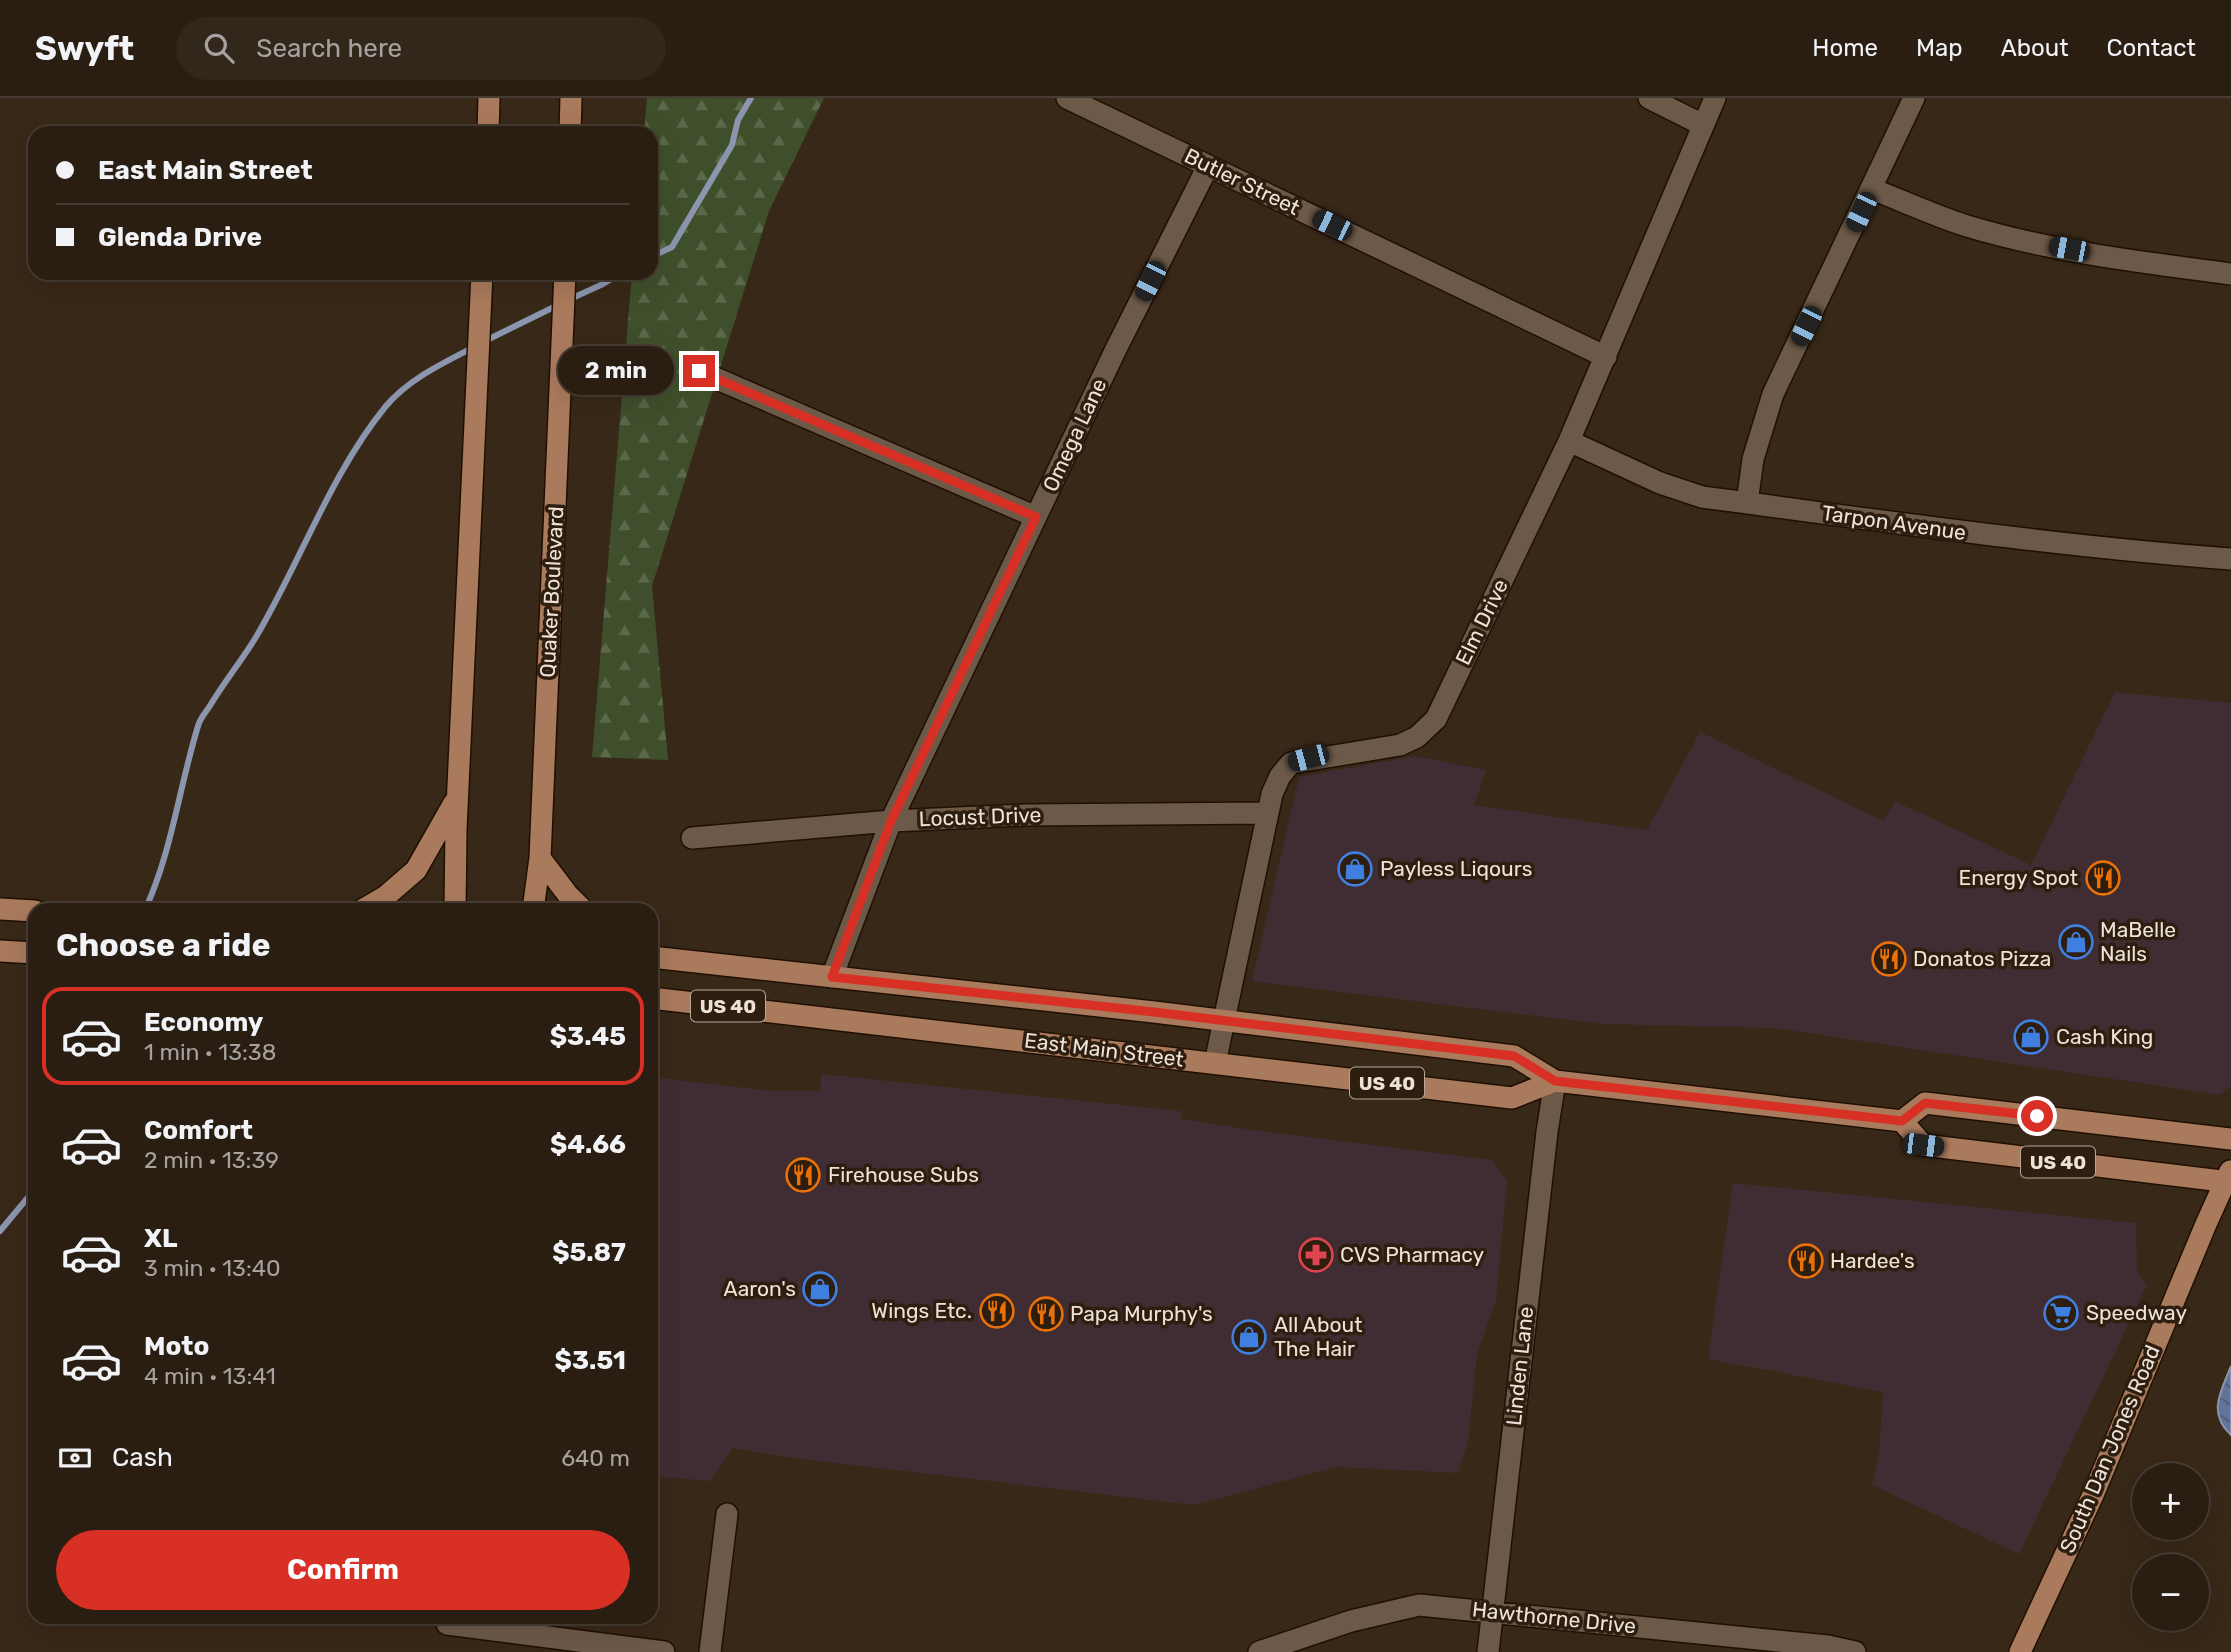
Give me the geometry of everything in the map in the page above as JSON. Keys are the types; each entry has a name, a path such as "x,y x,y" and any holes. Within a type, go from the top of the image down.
{"main road":[{"path":"488,126 489,98"},
{"path":"570,126 571,98"},
{"path":"454,903 482,280"},
{"name":"Quaker Boulevard","path":"534,903 540,858 565,280"},
{"path":"374,903 416,870 458,795"},
{"path":"540,858 576,903"},
{"path":"0,909 28,911"},
{"path":"0,950 28,952"},
{"name":"East Main Street","path":"658,955 1514,1056 1555,1081 1902,1121"},
{"name":"East Main Street","path":"658,999 1512,1098 1555,1081"},
{"name":"US 40","path":"2229,1178 1923,1145 1902,1121 1925,1103 2231,1139"},
{"name":"South Dan Jones Road","path":"2020,1652 2093,1495 2206,1224 2229,1178"}],"street":[{"name":"Butler Street","path":"1067,98 1606,357"},
{"path":"1649,98 1703,125"},
{"name":"Elm Drive","path":"1215,1063 1272,794 1280,776 1291,763 1400,745 1417,737 1436,719 1569,441 1715,98"},
{"path":"1747,503 1753,459 1773,394 1914,98"},
{"name":"Omega Lane","path":"832,977 891,821 1115,351 1208,166"},
{"path":"1872,189 1965,225 2023,240 2115,259 2231,274"},
{"path":"699,371 1036,517"},
{"name":"Tarpon Avenue","path":"1569,441 1684,492 1702,497 2015,539 2132,552 2231,559"},
{"name":"Locust Drive","path":"692,838 891,821 1025,815 1268,813"},
{"name":"Linden Lane","path":"1488,1652 1555,1081"},
{"path":"710,1652 727,1514"},
{"name":"Hawthorne Drive","path":"1259,1652 1351,1621 1419,1605 1828,1646 1855,1652"},
{"path":"447,1624 523,1644 664,1652"}],"shaded area":[{"path":"2115,692 2231,703 2231,1086 2220,1095 1774,1028 1602,1024 1252,981 1299,777 1416,756 1486,770 1474,805 1647,830 1700,732 1883,821 1895,801 2031,865"},
{"path":"821,1074 1181,1111 1182,1119 1492,1160 1507,1181 1496,1300 1477,1354 1468,1442 1458,1473 1337,1467 1194,1505 793,1458 733,1448 710,1481 658,1477 658,1078 773,1091 820,1091"},
{"path":"1733,1183 2136,1223 2137,1273 2147,1285 2019,1554 1872,1485 1879,1457 1883,1392 1708,1359"}],"green space":[{"path":"647,98 824,98 769,211 652,586 668,760 592,757 631,280 658,280 658,126 645,126"}],"water":[{"path":"2231,1366 2231,1435 2219,1418 2218,1402"}],"waterway":[{"path":"658,254 672,247 732,145 738,120 751,98"},
{"path":"568,300 610,280"},
{"path":"483,342 558,305"},
{"path":"148,903 169,842 199,723 272,609 349,460 366,432 395,396 427,372 474,347"},
{"path":"0,1231 28,1197"}],"place":[{"name":"Payless Liqours","path":"1355,869"},
{"name":"Energy Spot","path":"2103,878"},
{"name":"MaBelle Nails","path":"2076,942"},
{"name":"Donatos Pizza","path":"1889,959"},
{"name":"Cash King","path":"2031,1037"},
{"name":"Firehouse Subs","path":"803,1175"},
{"name":"CVS Pharmacy","path":"1316,1255"},
{"name":"Hardee's","path":"1806,1261"},
{"name":"Aaron's","path":"820,1289"},
{"name":"Wings Etc.","path":"997,1311"},
{"name":"Speedway","path":"2061,1313"},
{"name":"Papa Murphy's","path":"1046,1314"},
{"name":"All About The Hair","path":"1249,1337"}],"route":[{"path":"699,371 1036,517 891,821 832,977 1154,1012 1514,1056 1555,1081 1682,1096 1902,1121 1925,1103 2037,1116"}]}
